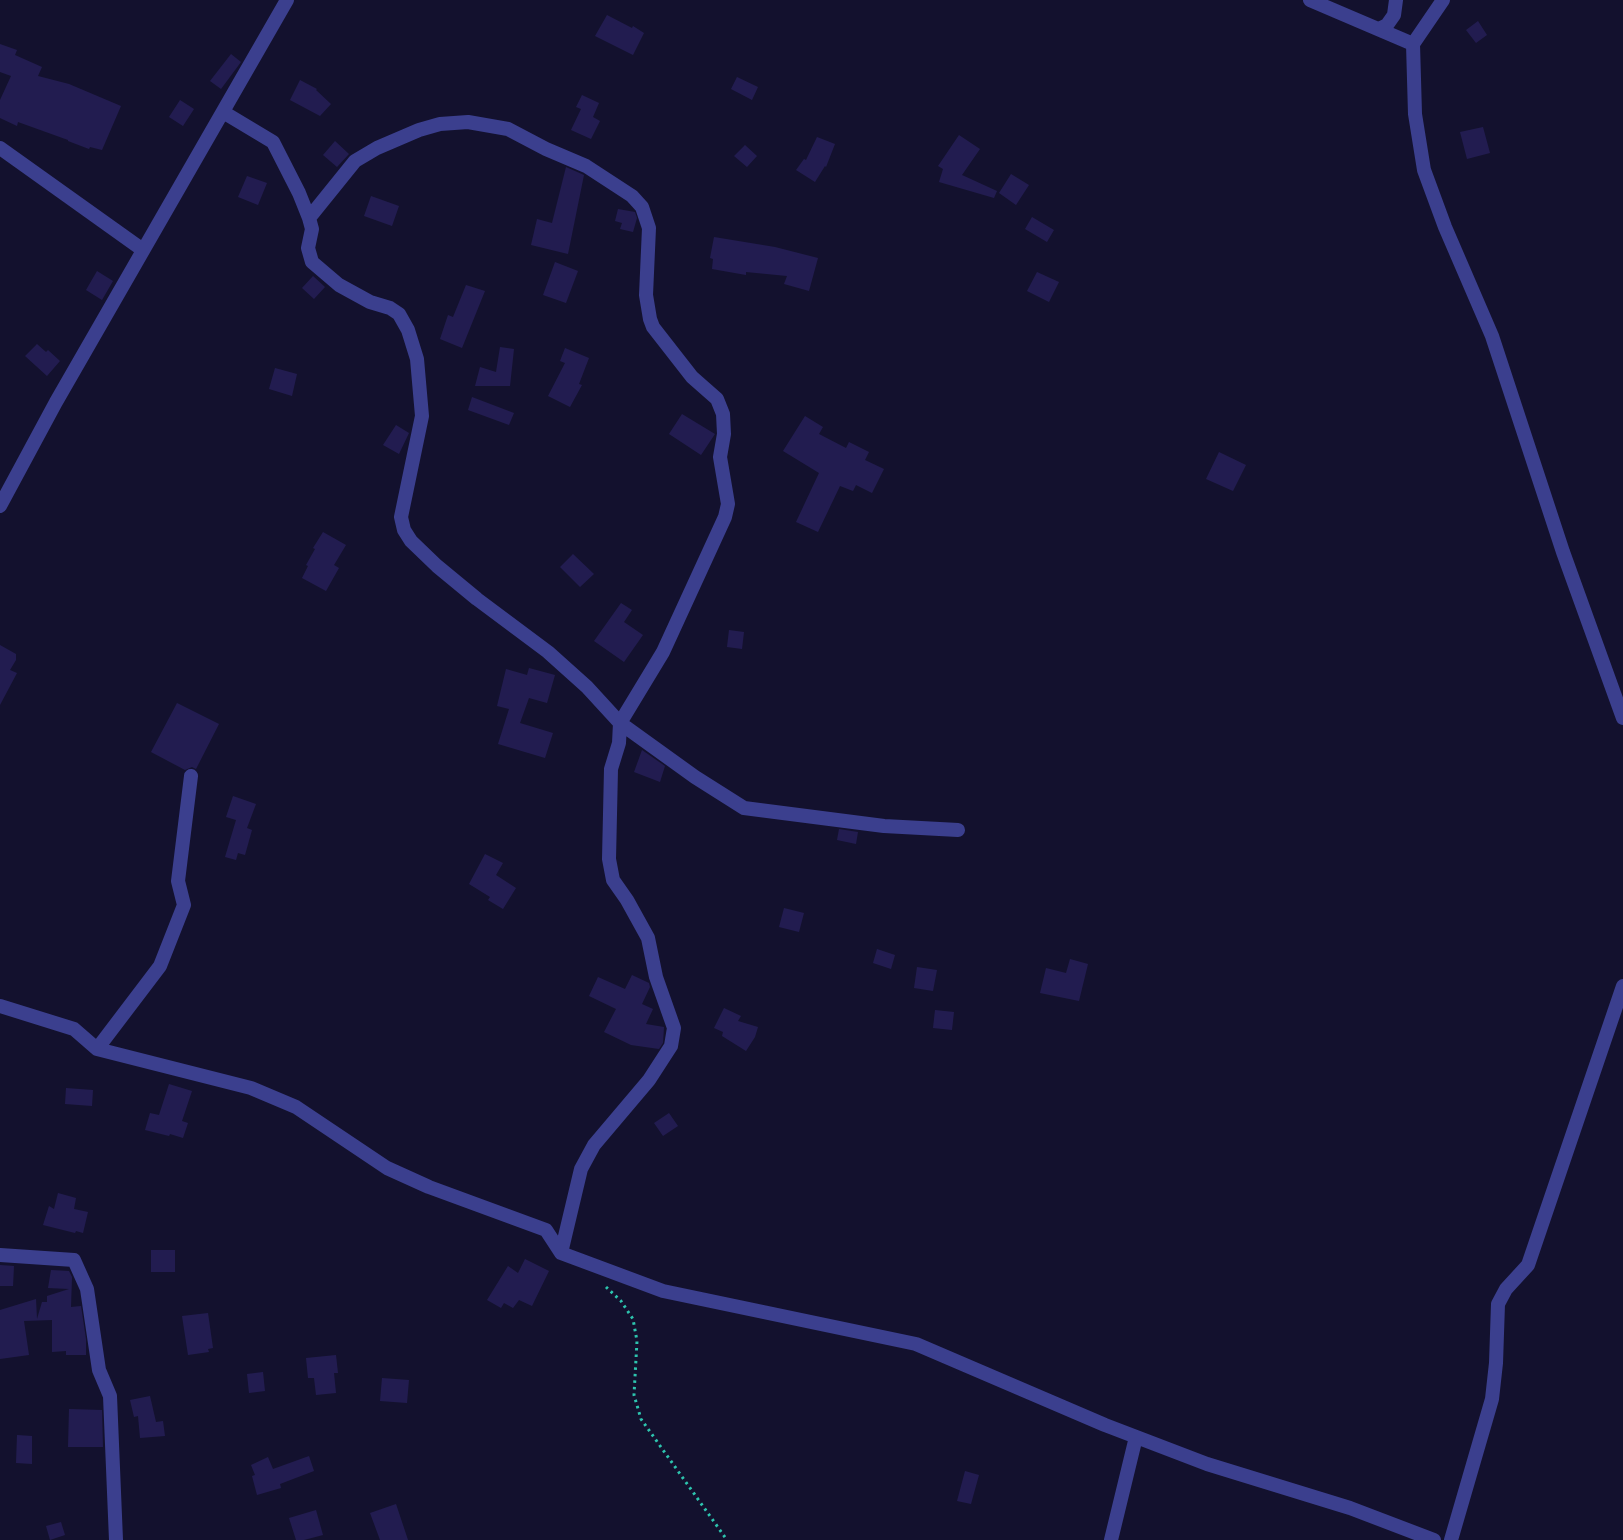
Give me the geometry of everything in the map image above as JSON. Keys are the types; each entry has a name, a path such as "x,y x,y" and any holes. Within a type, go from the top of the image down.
{"street":[{"path":"0,506 56,402 287,0"},
{"path":"1310,0 1413,44"},
{"path":"1379,29 1386,25 1394,14 1396,0"},
{"path":"1443,0 1413,44 1415,114 1424,170 1445,227 1492,336 1563,552 1623,718"},
{"path":"223,112 273,142 299,193 309,218 312,230 308,248 312,262 339,285 370,302 390,308 399,314 408,330 417,359 422,416 401,517 404,530 411,541 437,566 477,599 548,652 587,687 620,723 695,777 744,808 884,826 958,830"},
{"path":"309,218 355,161 377,148 419,130 440,124 468,122 508,129 546,149 586,166 632,196 642,207 649,228 646,296 653,327 692,377 718,399 723,414 724,434 720,457 728,504 725,517 662,652 620,723 619,743 611,769 609,859 611,873 613,880 627,900 648,938 656,977 674,1028 671,1046 649,1080 594,1145 581,1169 561,1253"},
{"path":"0,148 143,250"},
{"path":"97,1049 160,966 184,905 178,882 190,776"},
{"path":"1451,1540 1492,1399 1496,1363 1498,1304 1506,1289 1528,1265 1623,986"},
{"path":"0,1006 74,1029 97,1049 251,1088 296,1107 387,1168 429,1187 546,1230 561,1253 663,1291 916,1344 1136,1437 1207,1464 1350,1508 1434,1540"},
{"path":"0,1255 74,1260 86,1289 99,1370 110,1396 116,1540"},
{"path":"1111,1540 1136,1437"}],"path":[{"path":"601,1282 621,1301 633,1319 637,1341 634,1395 641,1419 727,1540"}],"building":[{"path":"607,15 644,33 633,55 595,36"},
{"path":"1478,21 1487,35 1476,43 1466,30"},
{"path":"0,44 17,50 15,55 42,67 38,76 69,84 121,106 102,150 90,147 89,149 18,122 17,126 0,118 0,100 11,76 0,72"},
{"path":"231,54 241,62 221,89 210,81"},
{"path":"737,77 758,87 752,100 731,89"},
{"path":"300,80 317,89 331,104 320,116 290,100"},
{"path":"582,95 599,103 593,117 600,121 591,139 571,130 581,109 576,107"},
{"path":"180,100 194,109 183,126 169,117"},
{"path":"1483,127 1490,153 1467,159 1460,132"},
{"path":"959,135 980,149 962,175 997,191 994,198 939,182 943,169 938,166"},
{"path":"817,137 835,144 826,167 815,182 796,170 804,159 806,160"},
{"path":"335,141 349,154 337,167 323,155"},
{"path":"745,145 757,156 747,167 734,156"},
{"path":"566,167 584,175 568,254 531,245 537,219 552,223"},
{"path":"1011,174 1029,185 1016,205 999,193"},
{"path":"247,176 267,183 258,205 238,197"},
{"path":"371,196 399,206 392,226 364,216"},
{"path":"618,209 635,212 637,218 633,232 620,229 622,223 615,221"},
{"path":"1032,217 1054,230 1047,242 1025,229"},
{"path":"714,237 775,247 818,258 809,291 784,284 787,276 746,272 746,275 712,269 713,259 710,258"},
{"path":"555,262 578,271 566,303 543,295"},
{"path":"97,271 113,281 102,300 86,290"},
{"path":"1037,272 1059,282 1049,302 1027,291"},
{"path":"313,276 325,287 314,299 302,288"},
{"path":"466,285 485,291 462,348 440,339 448,315 453,317"},
{"path":"37,344 46,352 48,350 60,361 47,376 25,356"},
{"path":"500,347 514,349 510,386 475,386 480,367 496,372"},
{"path":"565,348 589,358 579,384 582,385 570,407 548,396 565,363 560,361"},
{"path":"275,368 297,374 292,396 269,389"},
{"path":"472,397 514,413 509,425 468,410"},
{"path":"682,414 715,434 701,455 669,434"},
{"path":"805,416 823,427 819,434 846,448 849,442 869,452 865,460 884,469 872,493 856,485 853,491 840,486 818,532 796,522 819,473 783,451"},
{"path":"396,425 409,433 399,454 383,445"},
{"path":"1219,452 1246,465 1233,491 1206,479"},
{"path":"323,532 346,545 334,565 339,568 326,591 302,578 308,566 306,565 315,549 313,548"},
{"path":"573,554 594,574 580,587 560,567"},
{"path":"621,603 632,610 624,622 643,635 624,662 594,641"},
{"path":"729,630 744,632 742,649 727,647"},
{"path":"0,645 16,654 16,660 10,670 17,673 0,705"},
{"path":"529,668 555,675 547,703 529,698 520,723 553,733 545,758 498,744 509,709 497,706 506,669 527,675"},
{"path":"177,703 219,724 196,769 192,767 185,770 151,752"},
{"path":"642,750 665,766 660,782 634,772"},
{"path":"233,796 256,804 247,828 252,830 245,855 238,853 236,860 225,857 236,820 226,817"},
{"path":"839,829 858,832 856,844 837,840"},
{"path":"485,854 503,863 496,875 516,888 503,909 488,900 490,897 469,884"},
{"path":"784,908 804,913 799,932 779,927"},
{"path":"877,949 895,955 891,969 873,963"},
{"path":"1070,959 1088,964 1079,1001 1040,993 1046,968 1066,973"},
{"path":"917,967 937,970 933,991 914,988"},
{"path":"632,975 649,983 650,987 642,1004 653,1009 646,1024 664,1027 663,1043 659,1049 631,1045 604,1032 616,1009 589,996 598,977 625,989"},
{"path":"724,1008 741,1016 738,1021 758,1027 755,1037 746,1051 722,1036 723,1032 714,1028"},
{"path":"935,1010 954,1012 952,1030 933,1028"},
{"path":"169,1084 192,1091 182,1121 188,1123 183,1138 145,1130 150,1113 159,1115"},
{"path":"66,1088 93,1090 92,1106 65,1104"},
{"path":"669,1113 678,1126 663,1136 654,1123"},
{"path":"58,1193 76,1198 74,1209 88,1212 83,1233 76,1231 75,1233 43,1225 49,1206 54,1209"},
{"path":"151,1250 175,1250 175,1272 151,1272"},
{"path":"525,1259 549,1271 532,1306 519,1300 513,1308 504,1303 501,1308 487,1300 508,1266 518,1273"},
{"path":"0,1265 14,1266 13,1286 0,1286"},
{"path":"51,1270 69,1271 72,1277 71,1307 81,1306 86,1339 86,1355 66,1355 66,1351 52,1352 52,1320 24,1321 29,1355 0,1359 0,1310 36,1299 37,1319 42,1302 47,1302 47,1296 69,1289 48,1288"},
{"path":"208,1313 213,1348 208,1349 209,1352 188,1355 182,1316"},
{"path":"336,1355 338,1373 334,1373 336,1393 316,1395 314,1378 308,1378 306,1358"},
{"path":"263,1372 265,1391 249,1393 247,1374"},
{"path":"382,1378 409,1380 407,1403 380,1401"},
{"path":"150,1396 156,1422 163,1421 165,1436 140,1438 138,1416 134,1417 130,1400"},
{"path":"69,1409 102,1410 103,1447 68,1447"},
{"path":"17,1435 32,1436 32,1464 16,1463"},
{"path":"309,1456 314,1471 280,1484 281,1488 257,1495 252,1476 255,1475 251,1465 268,1457 273,1469"},
{"path":"965,1471 979,1475 971,1504 957,1501"},
{"path":"396,1504 408,1540 380,1540 370,1513"},
{"path":"316,1510 323,1535 296,1540 289,1518"},
{"path":"61,1522 65,1535 50,1540 46,1526"}]}
